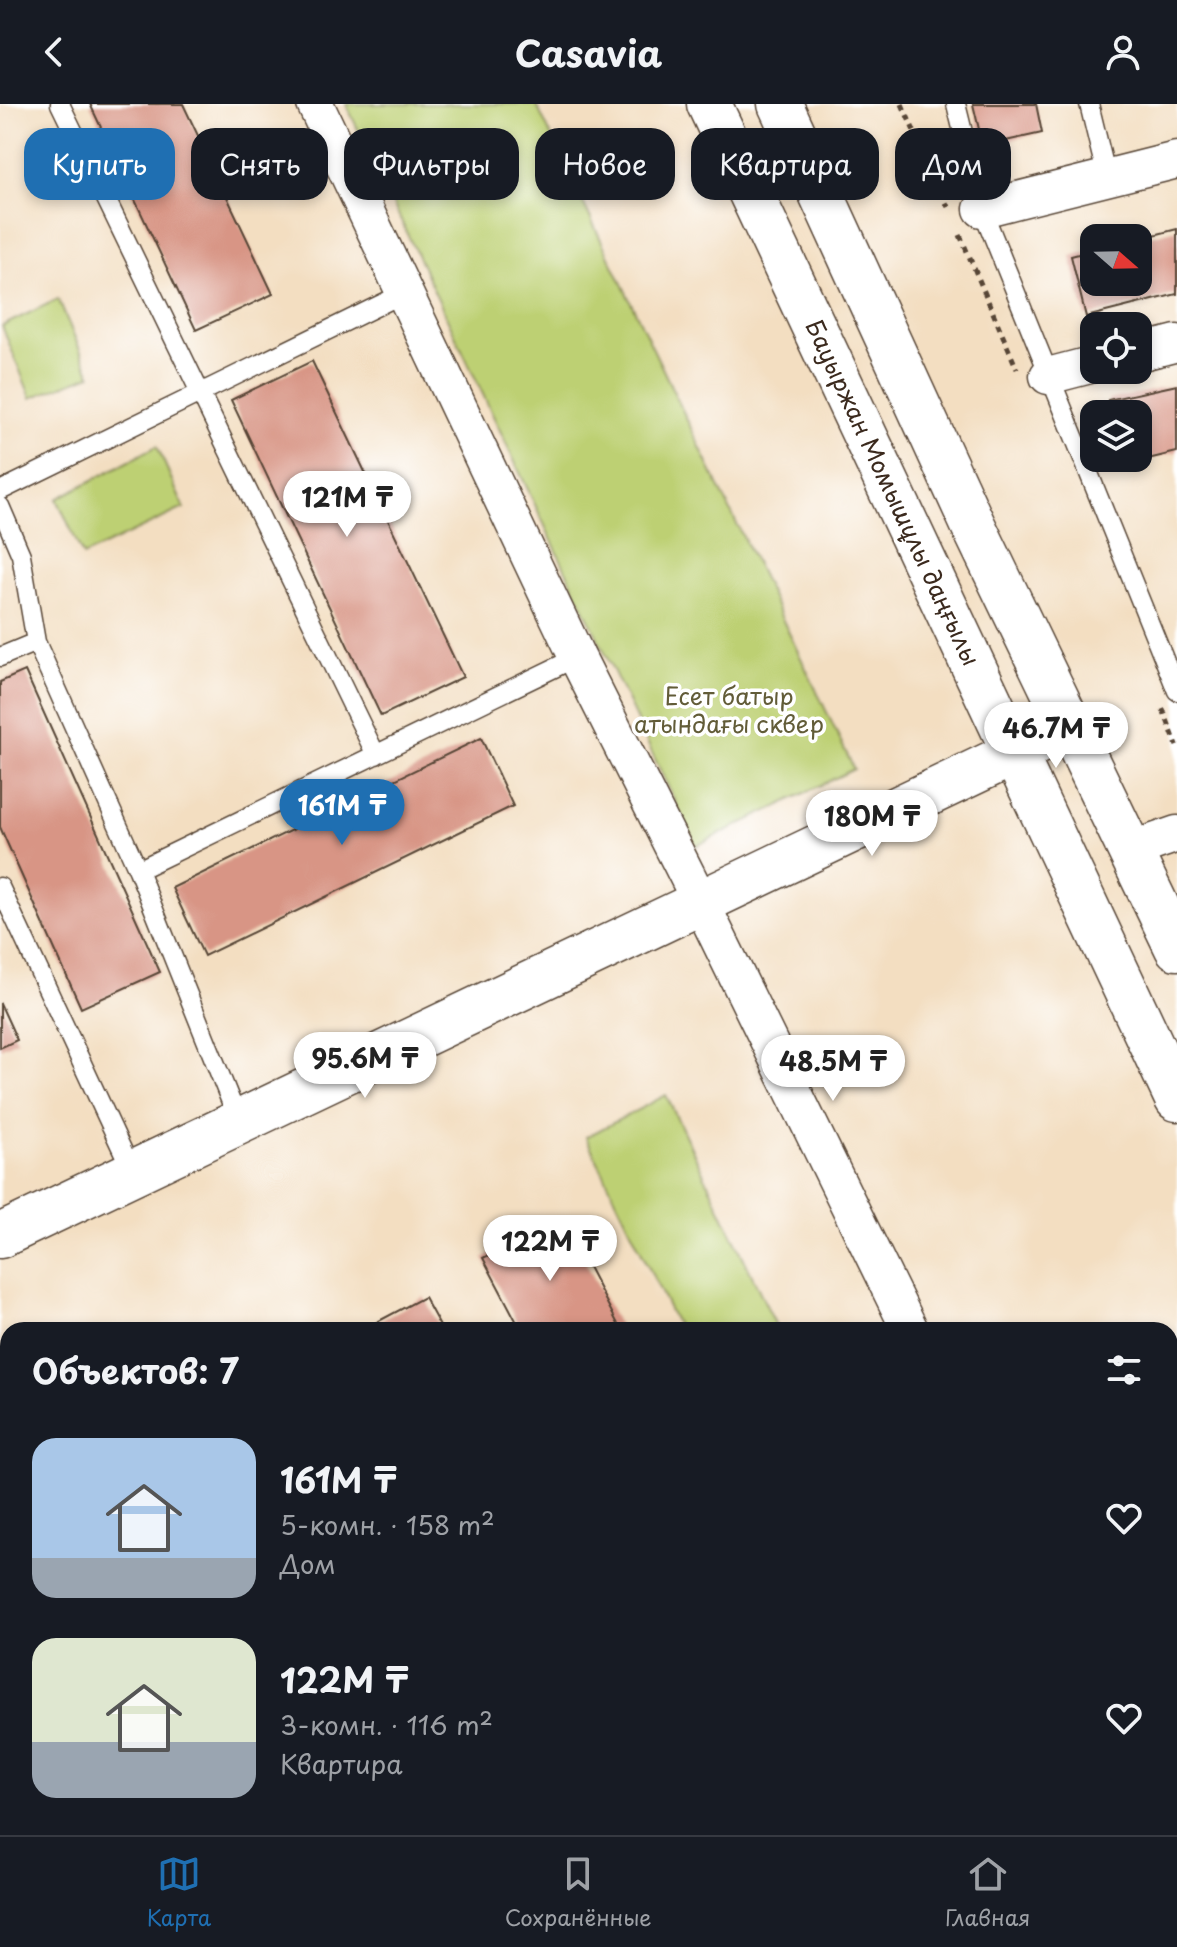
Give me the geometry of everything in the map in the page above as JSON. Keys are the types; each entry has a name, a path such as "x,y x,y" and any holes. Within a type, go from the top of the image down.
{"main road":[{"name":"Бауыржан Момышұлы даңғылы","path":"709,104 1177,1099"},
{"path":"780,104 973,525 1177,948"},
{"path":"0,1236 1071,726"}],"street":[{"path":"315,104 577,657 906,1322"},
{"path":"982,209 1177,160"},
{"path":"1152,349 1177,343"},
{"path":"1048,376 1080,368"},
{"path":"1131,850 1177,834"}],"lane":[{"path":"60,104 376,755"},
{"path":"956,104 982,209 1177,691"},
{"path":"1089,104 1107,178"},
{"path":"0,491 404,293"},
{"path":"0,506 21,555 36,642 138,870 239,1122"},
{"path":"0,657 36,642"},
{"path":"138,870 577,657"},
{"path":"0,887 133,1173"},
{"path":"0,933 18,925"}],"green space":[{"name":"Есет батыр атындағы сквер","path":"346,104 536,104 547,128 535,128 535,200 582,200 854,769 696,846 391,200 519,200 519,128 357,128"},
{"path":"58,299 91,375 31,398 2,326"},
{"path":"157,446 184,508 83,556 57,499"},
{"path":"666,1095 774,1322 675,1322 586,1137"}],"building":[{"path":"90,104 183,104 194,128 191,128 191,200 228,200 273,294 196,330 135,200 175,200 175,128 101,128"},
{"path":"973,104 1036,104 1042,133 1011,140 1011,128 979,128"},
{"path":"1177,229 1177,294 1106,312 1085,312 1081,296 1152,296 1152,235"},
{"path":"1080,254 1080,293 1071,256"},
{"path":"312,361 463,677 381,716 231,400"},
{"path":"1177,385 1177,452 1152,458 1152,400 1108,400"},
{"path":"25,671 160,972 81,1008 0,827 0,682"},
{"path":"481,738 513,806 204,956 172,888"},
{"path":"0,1003 17,1040 0,1048"},
{"path":"562,1217 617,1322 517,1322 483,1258"},
{"path":"424,1297 438,1322 377,1322"}]}
